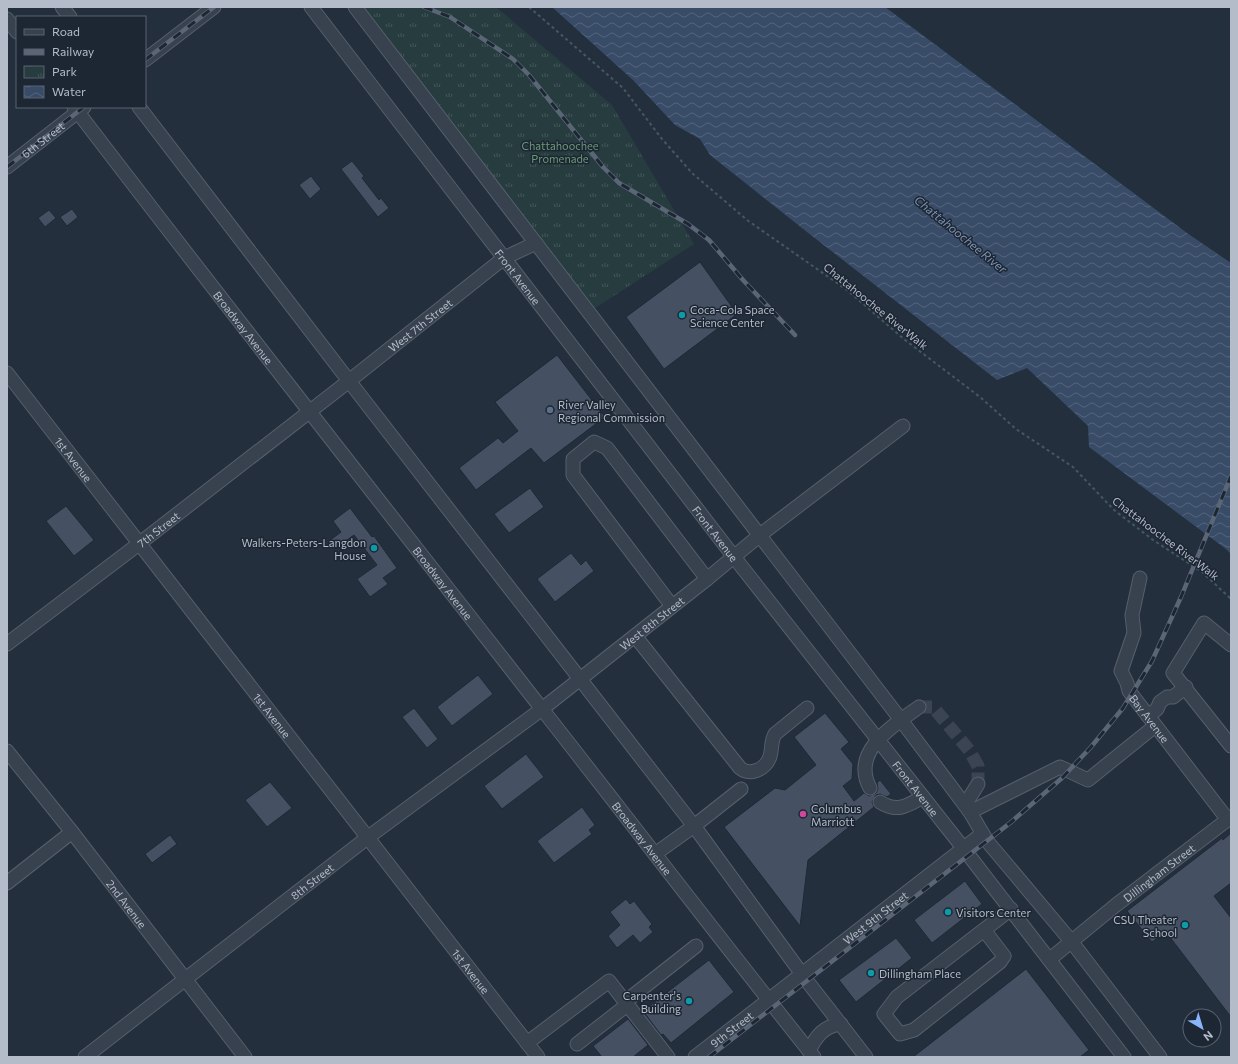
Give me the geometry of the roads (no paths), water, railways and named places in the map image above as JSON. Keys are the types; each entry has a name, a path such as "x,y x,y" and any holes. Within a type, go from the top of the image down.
{"street":[{"path":"62,7 69,16"},
{"path":"146,59 214,7"},
{"name":"Front Avenue","path":"312,7 734,557 1011,909 1124,1057"},
{"path":"355,7 902,720 967,808 982,834 1071,941 1160,1057"},
{"path":"7,19 16,31"},
{"path":"140,108 694,826 802,974 866,1057"},
{"name":"6th Street","path":"7,167 79,109"},
{"name":"Broadway Avenue","path":"79,109 309,412 768,1000 812,1054"},
{"name":"West 7th Street","path":"309,412 504,258 536,243"},
{"name":"1st Avenue","path":"7,374 140,543 538,1057"},
{"name":"7th Street","path":"7,644 309,412"},
{"name":"West 8th Street","path":"542,709 707,579 760,535 903,426"},
{"path":"672,606 573,475 573,458 594,442 607,448 707,579"},
{"name":"Bay Avenue","path":"1140,578 1132,615 1134,633 1121,671 1129,691 1153,717 1229,819"},
{"path":"1231,645 1204,623 1173,672 1231,746"},
{"path":"635,636 744,772 752,772 760,768 769,760 772,752 772,739 775,734 807,708"},
{"path":"967,808 1060,767 1088,780 1153,717 1172,703 1173,697 1186,687"},
{"path":"870,788 866,782 865,769 870,751 878,739 919,707"},
{"name":"8th Street","path":"84,1057 367,838 542,709"},
{"name":"2nd Avenue","path":"7,751 72,832 245,1057"},
{"path":"967,808 978,784"},
{"path":"655,854 741,789"},
{"path":"880,802 887,806 897,808 907,807 923,797"},
{"name":"Dillingham Street","path":"1050,959 1116,905 1229,819"},
{"path":"7,883 72,832"},
{"name":"West 9th Street","path":"768,1000 982,834"},
{"path":"984,930 1004,956 1000,962 914,1030 900,1034 884,1014 897,998 984,930 1011,909"},
{"path":"577,1044 696,946"},
{"path":"527,1043 609,981 668,1057"},
{"name":"9th Street","path":"695,1057 768,1000"},
{"path":"812,1054 816,1037 821,1031 834,1024 841,1024"}],"water":[{"name":"Chattahoochee River","path":"552,7 885,7 1187,233 1231,263 1231,554 1089,447 1088,426 1027,368 997,380 710,155 700,139 675,125 633,80"}],"tunnel":[{"path":"919,707 933,707 969,750 978,766 978,784"}],"railway":[{"path":"146,59 214,7"},
{"path":"424,7 450,17 513,59 529,75 603,167 619,183 688,224 709,240 743,280 795,335"},
{"path":"7,167 83,108"},
{"path":"709,1057 1010,823 1062,778 1091,747 1123,708 1152,661 1181,597 1231,476"}],"place":[{"name":"Coca-Cola Space Science Center","path":"682,315"},
{"name":"River Valley Regional Commission","path":"550,410"},
{"name":"Walkers-Peters-Langdon House","path":"374,548"},
{"name":"Columbus Marriott","path":"803,814"},
{"name":"Visitors Center","path":"948,912"},
{"name":"CSU Theater School","path":"1185,925"},
{"name":"Dillingham Place","path":"871,973"},
{"name":"Carpenter's Building","path":"689,1001"}],"park label":[{"name":"Chattahoochee Promenade","path":"560,151"}]}
